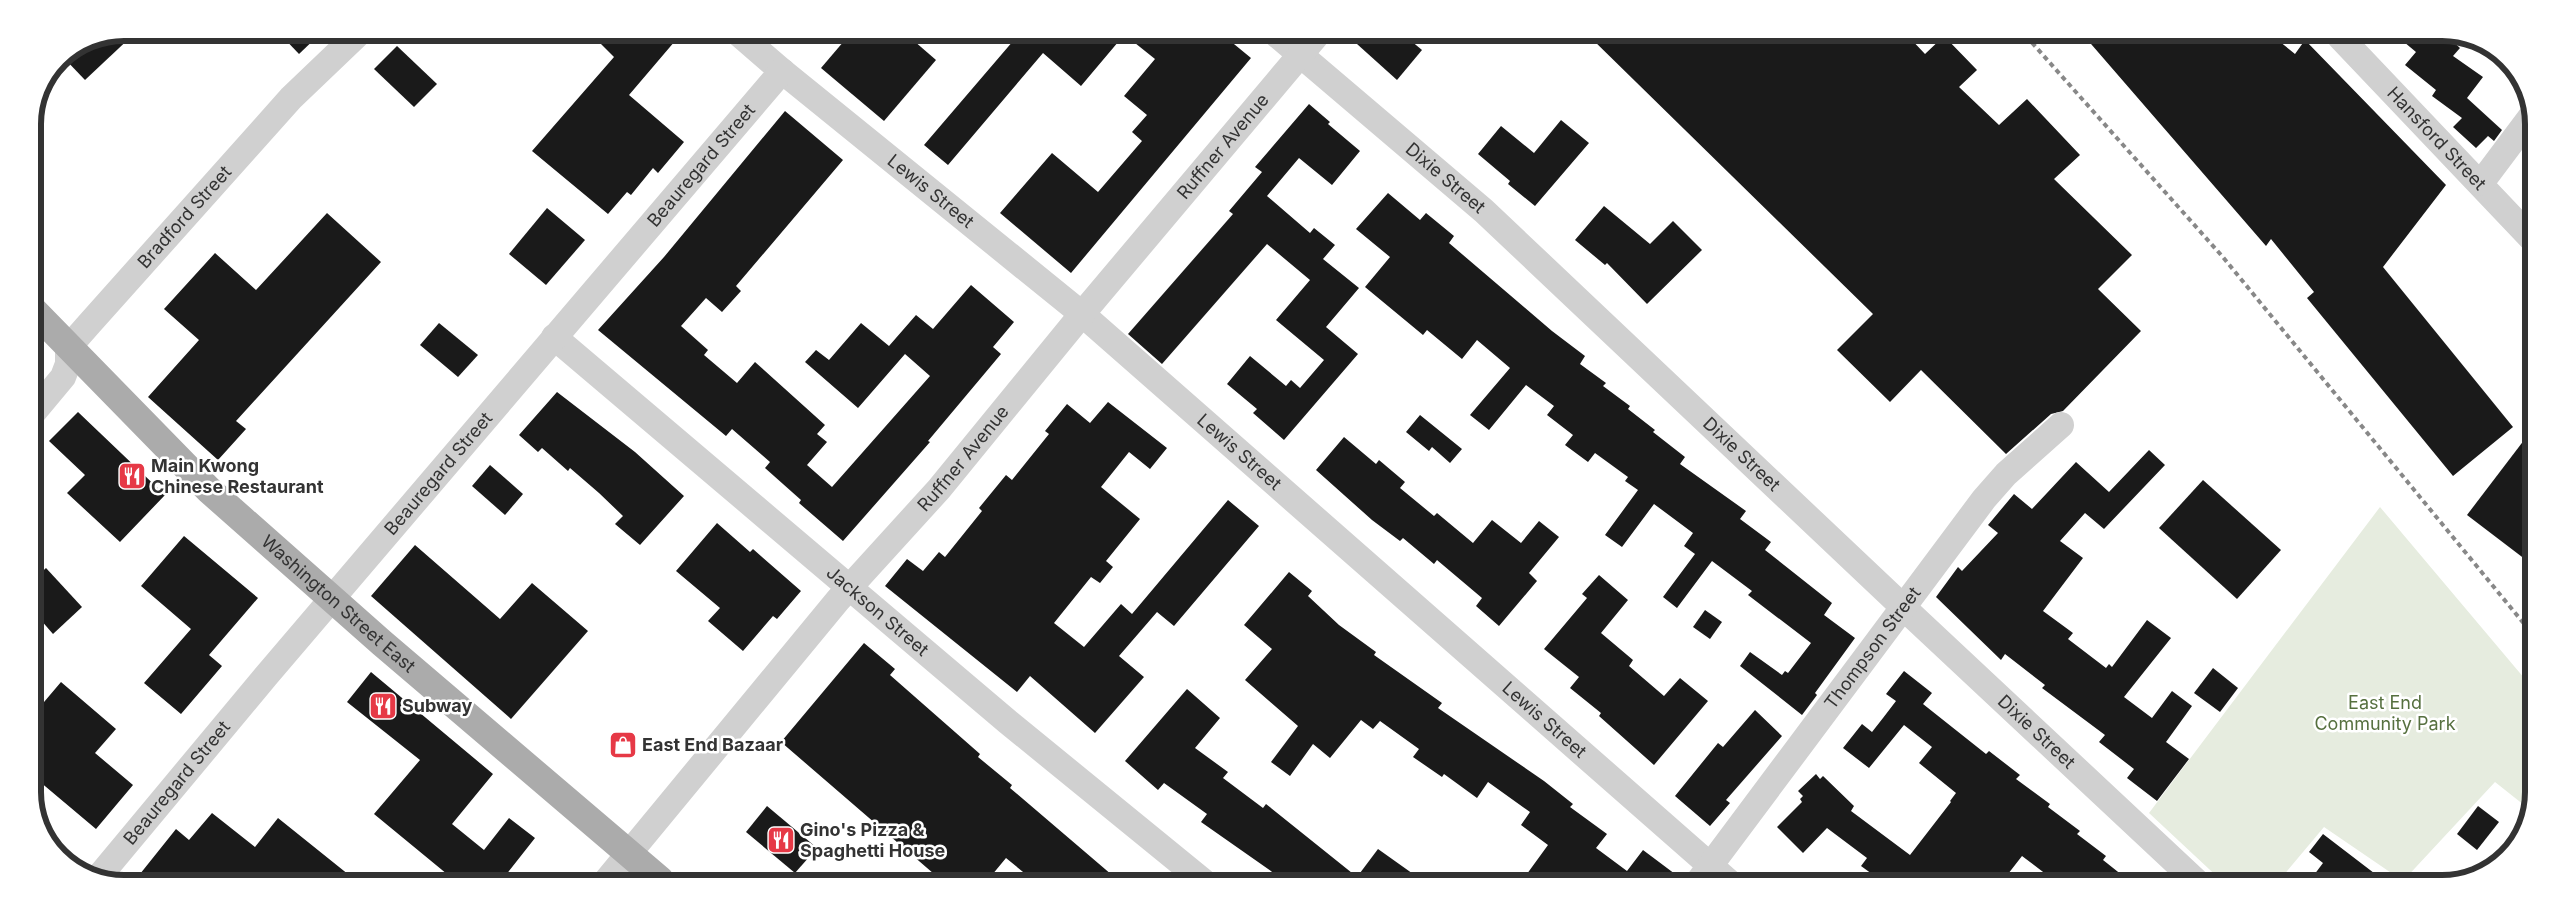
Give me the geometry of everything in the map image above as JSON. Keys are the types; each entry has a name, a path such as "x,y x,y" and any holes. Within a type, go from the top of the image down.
{"main road":[{"name":"Washington Street East","path":"41,319 209,490 332,599 654,875"}],"street":[{"name":"Bradford Street","path":"68,348 291,98 352,41"},
{"name":"Lewis Street","path":"748,41 782,71 1082,314 1711,875"},
{"name":"Dixie Street","path":"1296,41 1309,45 1904,608 2189,875"},
{"name":"Hansford Street","path":"2344,41 2525,231"},
{"name":"Ruffner Avenue","path":"611,875 849,588 939,488 1082,314 1309,45"},
{"name":"Beauregard Street","path":"103,872 554,337 782,71"},
{"path":"2481,183 2525,124"},
{"name":"Jackson Street","path":"554,337 1008,722 1196,875"},
{"path":"41,403 63,377 68,364 68,348"},
{"name":"Thompson Street","path":"1714,875 1904,608 1984,499 2006,474 2061,425"}],"green space":[{"name":"East End Community Park","path":"2380,507 2525,679 2523,805 2495,782 2409,875 2394,875 2324,827 2284,875 2215,875 2149,813"}],"building":[{"path":"126,41 85,80 69,63 78,55 93,48 108,43"},
{"path":"287,41 313,41 299,54"},
{"path":"598,41 675,41 629,95 684,142 658,173 653,168 631,195 627,192 608,214 532,151 614,57"},
{"path":"844,41 914,41 936,60 884,121 821,68"},
{"path":"1013,41 1119,41 1081,86 1043,53 948,165 924,145"},
{"path":"1132,41 1200,41 1204,44 1207,41 1230,41 1251,58 1071,273 1000,213 1052,153 1098,192 1142,141 1132,132 1147,115 1124,96 1155,59"},
{"path":"1354,41 1411,41 1422,50 1397,80"},
{"path":"1594,41 1913,41 1925,54 1939,41 1949,41 1977,70 1959,87 1999,125 2027,99 2080,155 2054,179 2132,255 2098,289 2141,331 2063,411 2051,414 2006,454 1921,370 1890,402 1837,350 1873,314"},
{"path":"2088,41 2279,41 2295,54 2306,41 2446,185 2383,267 2513,427 2453,476 2307,298 2314,292 2271,239 2266,246"},
{"path":"2403,41 2452,42 2460,48 2453,56 2483,77 2467,98 2502,130 2494,141 2488,136 2476,148 2453,127 2462,118 2432,96 2436,90 2405,65 2416,52"},
{"path":"397,46 437,84 414,107 374,69"},
{"path":"1309,104 1330,122 1328,124 1360,151 1332,185 1299,158 1267,196 1310,233 1314,228 1335,245 1323,259 1359,288 1326,327 1358,354 1284,440 1253,413 1257,409 1227,384 1250,356 1286,386 1291,380 1300,388 1324,360 1276,320 1310,280 1267,244 1162,364 1128,334 1233,214 1229,211 1262,172 1255,167"},
{"path":"785,111 843,160 736,286 741,291 722,312 706,298 681,326 708,350 704,355 737,383 755,362 825,425 817,434 827,442 807,465 832,487 930,376 905,354 858,408 805,362 816,350 829,360 861,323 889,346 916,315 933,329 971,285 1014,322 993,347 1001,354 928,441 930,442 843,541 799,503 801,500 765,468 770,462 732,429 726,436 598,330 664,257"},
{"path":"1561,120 1589,143 1535,206 1508,184 1510,181 1478,154 1501,126 1534,153"},
{"path":"1388,193 1420,220 1426,213 1454,236 1449,243 1552,331 1585,356 1580,364 1606,383 1603,386 1630,406 1628,409 1685,457 1680,464 1746,511 1740,519 1771,542 1765,550 1832,603 1824,615 1855,638 1815,693 1817,695 1802,715 1740,666 1750,652 1782,675 1785,671 1788,673 1811,643 1748,595 1752,591 1712,561 1677,608 1663,597 1695,554 1684,546 1693,533 1654,504 1622,547 1605,535 1638,490 1625,481 1628,477 1595,453 1588,462 1565,445 1573,435 1547,415 1554,406 1526,385 1489,430 1470,415 1510,368 1477,340 1462,359 1427,330 1423,335 1365,287 1390,257 1356,229"},
{"path":"1604,206 1650,244 1673,221 1702,250 1647,304 1607,263 1605,265 1575,240"},
{"path":"547,208 585,240 546,285 509,254"},
{"path":"327,213 381,262 236,421 246,429 218,460 148,397 199,340 164,309 215,253 256,290"},
{"path":"439,323 478,355 458,377 420,345"},
{"path":"557,392 635,452 684,496 640,545 615,524 623,516 599,493 570,468 568,471 542,448 538,452 519,435"},
{"path":"1108,402 1167,448 1150,469 1129,452 1101,487 1140,519 1106,561 1113,567 1100,583 1091,577 1054,623 1084,647 1121,604 1132,614 1228,500 1259,526 1174,626 1157,612 1119,656 1144,677 1095,733 1030,676 1017,692 885,586 907,559 923,571 939,552 945,557 982,511 979,508 1006,475 1012,480 1049,434 1045,431 1067,404 1090,423"},
{"path":"78,412 165,495 120,542 67,493 85,475 49,441"},
{"path":"1420,415 1462,449 1450,463 1432,447 1429,451 1406,432"},
{"path":"1344,437 1376,464 1379,460 1405,482 1400,488 1434,516 1437,513 1473,543 1492,520 1521,543 1539,521 1559,537 1529,573 1537,581 1499,626 1476,606 1482,598 1437,560 1434,564 1403,538 1400,541 1372,520 1316,470"},
{"path":"2525,439 2525,559 2467,515"},
{"path":"2149,450 2165,465 2104,529 2085,513 2060,541 2083,558 2043,611 2073,633 2068,639 2106,668 2109,664 2112,667 2147,620 2171,638 2124,697 2152,718 2172,691 2192,706 2166,742 2189,759 2157,801 2127,778 2134,769 2099,742 2105,735 2042,688 2045,685 2005,654 2001,660 1936,597 1958,567 1962,571 1998,533 1988,525 2014,494 2032,509 2076,462 2109,492"},
{"path":"490,465 523,494 505,515 472,486"},
{"path":"2203,480 2281,550 2237,599 2159,528"},
{"path":"717,523 750,552 753,549 801,591 777,619 773,616 743,651 708,621 720,608 676,571"},
{"path":"184,536 258,598 209,655 222,666 181,714 144,683 191,629 141,586"},
{"path":"415,545 500,619 532,583 588,631 511,719 371,596"},
{"path":"46,568 82,607 53,634 41,620 41,573"},
{"path":"1289,572 1312,591 1308,596 1339,625 1376,652 1374,655 1442,703 1438,708 1544,781 1573,804 1570,807 1607,834 1596,848 1627,871 1643,850 1676,875 1526,875 1548,845 1521,825 1530,812 1488,782 1477,798 1444,774 1442,777 1413,757 1419,749 1380,721 1373,729 1361,720 1330,758 1313,744 1290,776 1271,762 1298,726 1245,680 1272,649 1244,625"},
{"path":"1599,575 1628,600 1601,633 1633,660 1629,666 1664,696 1680,678 1708,701 1654,765 1599,716 1601,713 1570,688 1579,677 1544,649 1587,598 1582,594"},
{"path":"1705,610 1722,622 1710,639 1693,627"},
{"path":"864,643 895,669 890,675 980,754 978,757 1012,785 1010,788 1112,875 1027,875 1006,858 992,875 935,875 781,742"},
{"path":"2213,668 2238,688 2220,712 2194,693"},
{"path":"1904,671 1932,693 1923,704 1986,754 1989,751 2020,775 2016,779 2050,804 2048,807 2080,831 2077,834 2106,856 2103,860 2122,875 2053,875 2049,872 2047,875 2022,856 2007,875 1873,875 1861,866 1867,858 1827,828 1803,853 1777,827 1802,802 1800,799 1803,796 1798,791 1816,774 1820,779 1823,776 1854,806 1851,811 1910,855 1956,793 1919,763 1932,747 1904,725 1869,768 1843,748 1862,724 1872,732 1896,701 1886,694"},
{"path":"371,672 493,774 452,824 484,850 509,818 535,838 506,875 448,875 374,814 420,760 347,702"},
{"path":"61,682 116,729 95,753 133,785 96,829 41,783 41,706"},
{"path":"1187,689 1220,718 1195,748 1228,772 1223,778 1263,808 1266,804 1355,875 1276,875 1201,822 1207,814 1164,783 1158,790 1125,761"},
{"path":"1755,710 1782,736 1726,800 1730,803 1710,826 1675,796 1718,743 1723,747"},
{"name":"Gino's Pizza & Spaghetti House","path":"767,806 817,848 795,873 746,832"},
{"path":"2478,806 2499,822 2477,850 2457,834"},
{"path":"212,813 255,847 278,818 349,875 139,875 176,829 189,840"},
{"path":"2323,834 2377,875 2314,875 2323,863 2309,852"},
{"path":"1378,849 1415,875 1358,875"}],"railway":[{"path":"2030,41 2222,256 2525,625"}],"place":[{"name":"Main Kwong Chinese Restaurant","path":"132,476"},
{"name":"Subway","path":"383,706"},
{"name":"East End Bazaar","path":"623,745"},
{"name":"Gino's Pizza & Spaghetti House","path":"781,840"}]}
